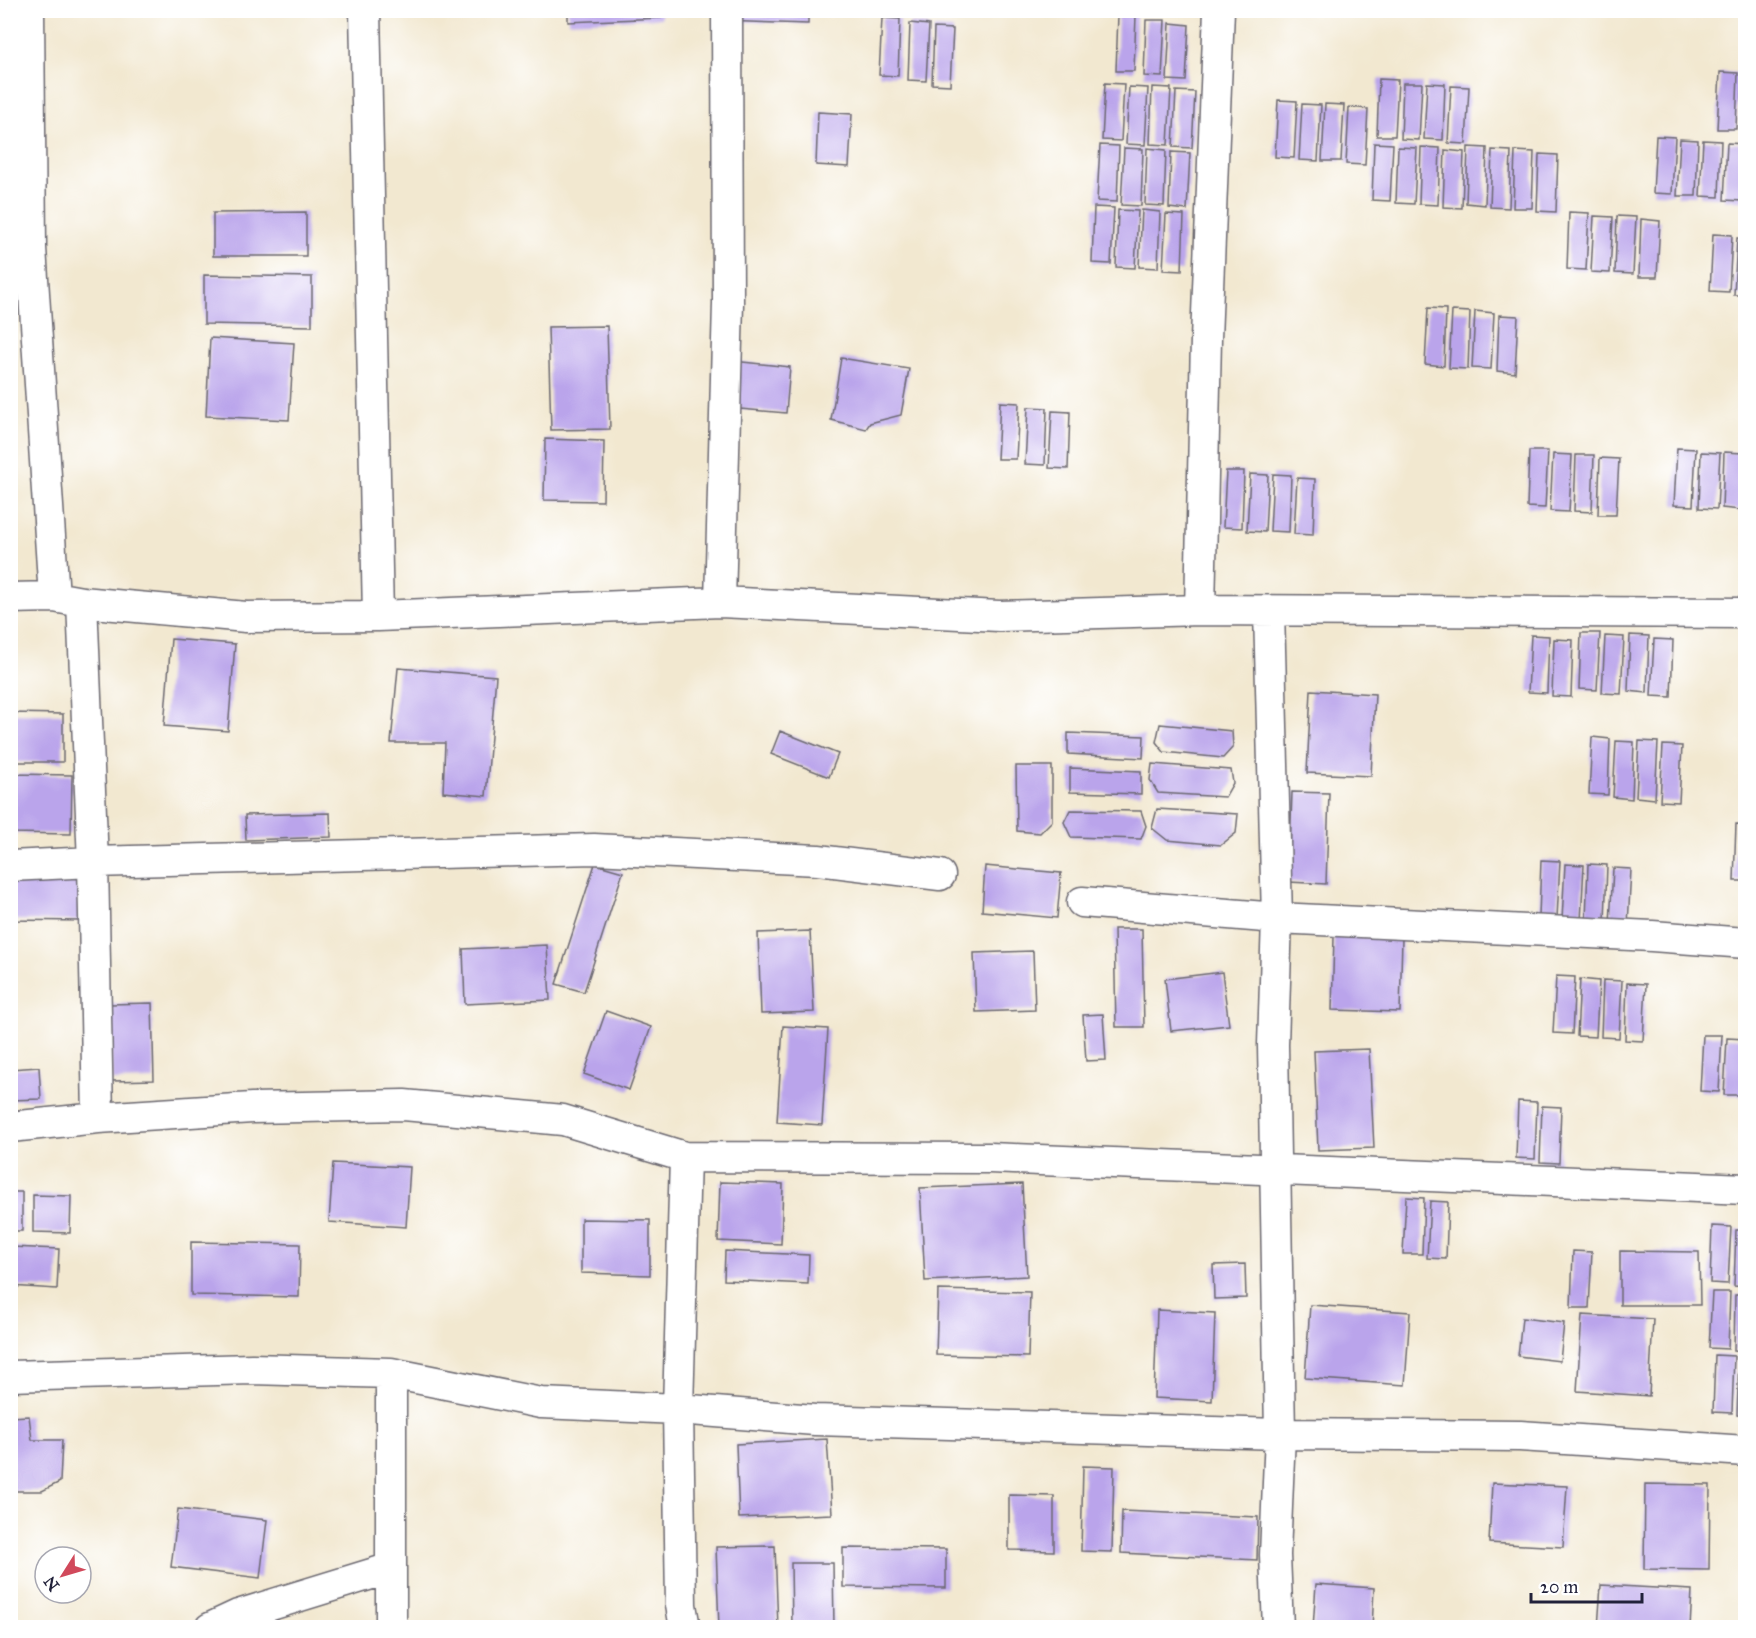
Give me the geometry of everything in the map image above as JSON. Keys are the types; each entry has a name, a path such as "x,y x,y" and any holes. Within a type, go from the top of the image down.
{"street":[{"path":"29,10 31,248 93,861 98,1118"},
{"path":"365,10 378,616"},
{"path":"720,602 728,303 727,10"},
{"path":"1200,610 1206,339 1219,10"},
{"path":"10,598 68,599 246,617 378,616 720,602 999,616 1200,610 1746,613"},
{"path":"1269,610 1277,918 1273,1045 1280,1434 1275,1555 1278,1628"},
{"path":"10,866 93,861 594,849 818,860 940,875"},
{"path":"1082,902 1277,918 1652,936 1746,943"},
{"path":"10,1127 98,1118 252,1108 404,1105 563,1120 685,1157 990,1158 1746,1189"},
{"path":"685,1157 678,1409 681,1605 685,1628"},
{"path":"10,1376 252,1369 391,1373 541,1403 678,1409 815,1420 1280,1434 1520,1436 1746,1451"},
{"path":"391,1373 391,1628"},
{"path":"210,1628 238,1615 391,1568"}],"building":[{"path":"568,10 661,10 661,18 568,22"},
{"path":"723,10 808,10 808,24 723,21"},
{"path":"1118,14 1136,15 1134,71 1116,71"},
{"path":"882,18 900,19 898,76 879,75"},
{"path":"1146,20 1165,20 1162,77 1144,76"},
{"path":"910,23 929,25 926,81 908,80"},
{"path":"1170,23 1189,25 1186,81 1167,80"},
{"path":"934,28 953,29 950,85 932,84"},
{"path":"1720,72 1738,73 1736,129 1717,129"},
{"path":"1743,75 1746,75 1746,132 1741,132"},
{"path":"1379,79 1398,80 1395,136 1377,136"},
{"path":"1105,83 1124,84 1121,141 1102,140"},
{"path":"1403,83 1422,83 1419,140 1401,139"},
{"path":"1427,83 1445,84 1443,140 1424,139"},
{"path":"1451,86 1469,87 1466,144 1448,143"},
{"path":"1129,87 1148,88 1145,145 1126,144"},
{"path":"1152,87 1171,88 1168,145 1150,144"},
{"path":"1176,91 1195,92 1192,148 1173,147"},
{"path":"1278,100 1297,101 1294,158 1275,157"},
{"path":"1302,104 1321,105 1318,161 1299,160"},
{"path":"1325,104 1344,105 1341,161 1322,161"},
{"path":"1349,107 1368,109 1365,165 1346,164"},
{"path":"818,112 852,114 849,167 816,165"},
{"path":"1656,136 1675,137 1672,194 1653,193"},
{"path":"1680,139 1698,140 1696,196 1677,196"},
{"path":"1703,140 1721,141 1719,197 1700,196"},
{"path":"1374,143 1393,144 1390,201 1372,200"},
{"path":"1727,143 1746,144 1743,201 1724,200"},
{"path":"1100,145 1119,146 1117,202 1097,201"},
{"path":"1398,147 1417,148 1414,204 1396,203"},
{"path":"1421,147 1440,148 1438,205 1419,204"},
{"path":"1468,147 1487,148 1485,205 1466,203"},
{"path":"1124,148 1143,149 1141,206 1121,205"},
{"path":"1147,148 1166,150 1164,206 1145,205"},
{"path":"1445,150 1464,152 1462,208 1443,207"},
{"path":"1492,150 1511,151 1509,208 1490,207"},
{"path":"1515,151 1534,152 1532,208 1513,208"},
{"path":"1171,152 1190,153 1187,210 1169,208"},
{"path":"1539,154 1558,155 1556,212 1537,211"},
{"path":"1094,207 1114,208 1111,264 1092,263"},
{"path":"1118,210 1138,211 1135,268 1116,267"},
{"path":"1142,210 1160,212 1158,268 1139,267"},
{"path":"10,212 13,212 14,266 10,266"},
{"path":"306,212 306,256 213,256 213,213"},
{"path":"1569,212 1589,213 1586,270 1567,269"},
{"path":"1166,214 1184,215 1182,271 1163,270"},
{"path":"1594,216 1613,217 1610,273 1591,272"},
{"path":"1617,216 1636,217 1633,274 1615,273"},
{"path":"1641,219 1660,221 1657,277 1639,277"},
{"path":"1713,234 1732,235 1729,292 1710,291"},
{"path":"1737,238 1746,238 1746,295 1734,295"},
{"path":"204,275 312,277 312,326 204,324"},
{"path":"1428,308 1446,309 1444,366 1425,364"},
{"path":"1452,311 1470,312 1468,369 1449,368"},
{"path":"1475,311 1494,313 1491,369 1472,368"},
{"path":"1499,315 1518,316 1515,373 1497,371"},
{"path":"607,326 610,429 551,430 548,327"},
{"path":"210,338 294,343 289,420 206,416"},
{"path":"841,358 909,369 901,415 870,423 866,429 831,420"},
{"path":"733,361 790,367 786,413 729,408"},
{"path":"1000,402 1019,403 1016,459 997,459"},
{"path":"1028,407 1047,408 1045,465 1025,464"},
{"path":"1052,411 1070,412 1068,469 1049,468"},
{"path":"545,439 604,441 603,501 544,500"},
{"path":"1677,448 1696,449 1693,506 1674,505"},
{"path":"1529,451 1548,451 1545,508 1527,507"},
{"path":"1701,452 1720,453 1717,509 1699,508"},
{"path":"1724,452 1743,453 1740,510 1722,508"},
{"path":"1553,454 1572,455 1569,512 1550,511"},
{"path":"1576,455 1594,455 1592,512 1574,511"},
{"path":"1600,458 1619,459 1616,515 1598,515"},
{"path":"1226,471 1244,471 1242,528 1223,527"},
{"path":"1250,474 1268,475 1265,532 1247,531"},
{"path":"1273,474 1291,475 1289,532 1270,531"},
{"path":"1297,478 1315,479 1313,535 1294,534"},
{"path":"1581,633 1600,633 1597,690 1579,689"},
{"path":"1531,635 1549,636 1547,693 1528,692"},
{"path":"1630,635 1649,636 1647,693 1628,691"},
{"path":"1605,636 1624,637 1621,694 1602,693"},
{"path":"171,639 235,644 228,731 164,726"},
{"path":"1554,639 1573,640 1571,697 1552,696"},
{"path":"1654,639 1673,640 1671,697 1651,696"},
{"path":"398,668 496,676 486,796 443,792 445,743 391,743"},
{"path":"1311,690 1375,694 1371,776 1307,773"},
{"path":"10,713 63,714 63,762 10,762"},
{"path":"1160,724 1232,731 1233,747 1223,758 1164,752 1156,742"},
{"path":"780,731 838,754 829,777 771,754"},
{"path":"1068,733 1144,736 1143,758 1068,754"},
{"path":"1592,737 1610,739 1608,795 1589,794"},
{"path":"1616,741 1634,742 1632,799 1613,797"},
{"path":"1639,741 1658,742 1655,799 1636,797"},
{"path":"1663,745 1682,746 1679,802 1660,801"},
{"path":"1152,764 1231,770 1233,783 1225,797 1158,793 1150,780"},
{"path":"1016,766 1052,766 1052,821 1040,833 1017,831"},
{"path":"1070,768 1141,771 1141,794 1070,792"},
{"path":"10,774 72,775 71,834 10,833"},
{"path":"1292,792 1329,793 1326,884 1289,882"},
{"path":"1157,809 1238,814 1236,833 1221,845 1167,840 1152,828"},
{"path":"1070,810 1141,811 1146,826 1141,839 1071,837 1064,822"},
{"path":"330,813 331,837 246,840 245,815"},
{"path":"1736,824 1746,825 1746,881 1734,881"},
{"path":"1541,860 1560,861 1557,918 1539,917"},
{"path":"595,864 623,872 584,992 556,984"},
{"path":"1565,864 1584,865 1581,921 1562,920"},
{"path":"1588,864 1607,865 1605,922 1586,921"},
{"path":"985,866 1061,873 1057,918 982,911"},
{"path":"1613,868 1631,869 1628,925 1610,924"},
{"path":"10,874 81,875 81,921 10,920"},
{"path":"1114,929 1142,929 1144,1027 1116,1027"},
{"path":"810,931 814,1012 761,1014 758,933"},
{"path":"1334,936 1402,938 1400,1012 1332,1010"},
{"path":"547,945 550,1000 465,1004 463,949"},
{"path":"1033,951 1035,1010 976,1012 974,953"},
{"path":"1222,972 1229,1025 1171,1031 1165,979"},
{"path":"1556,976 1575,977 1572,1034 1553,1033"},
{"path":"1580,979 1599,981 1596,1037 1577,1036"},
{"path":"1603,980 1622,981 1619,1038 1601,1037"},
{"path":"1627,983 1646,984 1643,1041 1625,1040"},
{"path":"152,1003 154,1080 112,1081 109,1004"},
{"path":"606,1011 651,1027 629,1090 584,1074"},
{"path":"1103,1014 1106,1060 1086,1061 1083,1015"},
{"path":"783,1026 828,1029 822,1125 777,1122"},
{"path":"1703,1035 1722,1035 1719,1092 1700,1091"},
{"path":"1727,1038 1745,1039 1743,1095 1724,1095"},
{"path":"1369,1049 1374,1148 1318,1150 1314,1051"},
{"path":"39,1067 41,1099 10,1100 10,1069"},
{"path":"1518,1101 1537,1102 1535,1159 1516,1158"},
{"path":"1542,1106 1561,1107 1559,1163 1540,1162"},
{"path":"333,1163 410,1167 406,1227 329,1222"},
{"path":"720,1182 783,1184 781,1244 718,1241"},
{"path":"1022,1184 1027,1276 925,1281 920,1188"},
{"path":"10,1192 22,1192 22,1231 10,1231"},
{"path":"33,1195 71,1196 70,1233 33,1232"},
{"path":"1406,1197 1424,1198 1422,1254 1403,1254"},
{"path":"1430,1201 1448,1202 1446,1259 1427,1258"},
{"path":"581,1219 650,1220 650,1275 581,1273"},
{"path":"1712,1226 1731,1227 1728,1284 1710,1283"},
{"path":"1736,1230 1746,1230 1746,1287 1734,1286"},
{"path":"191,1242 300,1244 299,1297 191,1295"},
{"path":"10,1247 59,1249 57,1289 10,1286"},
{"path":"725,1251 809,1255 808,1284 724,1280"},
{"path":"1573,1251 1592,1252 1589,1308 1571,1308"},
{"path":"1620,1251 1699,1252 1700,1305 1620,1305"},
{"path":"1245,1264 1246,1298 1214,1299 1213,1265"},
{"path":"938,1290 1030,1292 1028,1357 936,1355"},
{"path":"1712,1292 1730,1292 1728,1349 1709,1348"},
{"path":"1735,1295 1746,1295 1746,1352 1734,1351"},
{"path":"1310,1305 1410,1312 1405,1385 1305,1378"},
{"path":"1157,1310 1215,1313 1212,1401 1154,1398"},
{"path":"1582,1315 1653,1319 1649,1396 1577,1391"},
{"path":"1522,1318 1564,1323 1560,1361 1518,1356"},
{"path":"1715,1355 1734,1356 1732,1413 1713,1412"},
{"path":"1739,1359 1746,1359 1746,1416 1737,1415"},
{"path":"29,1416 32,1440 62,1440 60,1482 42,1491 10,1491 10,1417"},
{"path":"827,1439 832,1514 739,1518 736,1444"},
{"path":"1083,1466 1114,1467 1112,1552 1081,1551"},
{"path":"1492,1483 1567,1486 1563,1547 1489,1543"},
{"path":"1645,1484 1710,1485 1709,1570 1644,1569"},
{"path":"1009,1495 1054,1496 1054,1551 1009,1550"},
{"path":"178,1509 267,1520 260,1578 171,1567"},
{"path":"1122,1511 1258,1517 1257,1560 1121,1553"},
{"path":"775,1546 778,1628 719,1628 716,1547"},
{"path":"843,1548 946,1549 946,1588 843,1587"},
{"path":"791,1563 833,1563 834,1628 792,1628"},
{"path":"1316,1584 1374,1588 1372,1628 1313,1628"},
{"path":"1601,1585 1692,1590 1690,1628 1598,1628"},
{"path":"272,1621 317,1626 316,1628 271,1628"}]}
